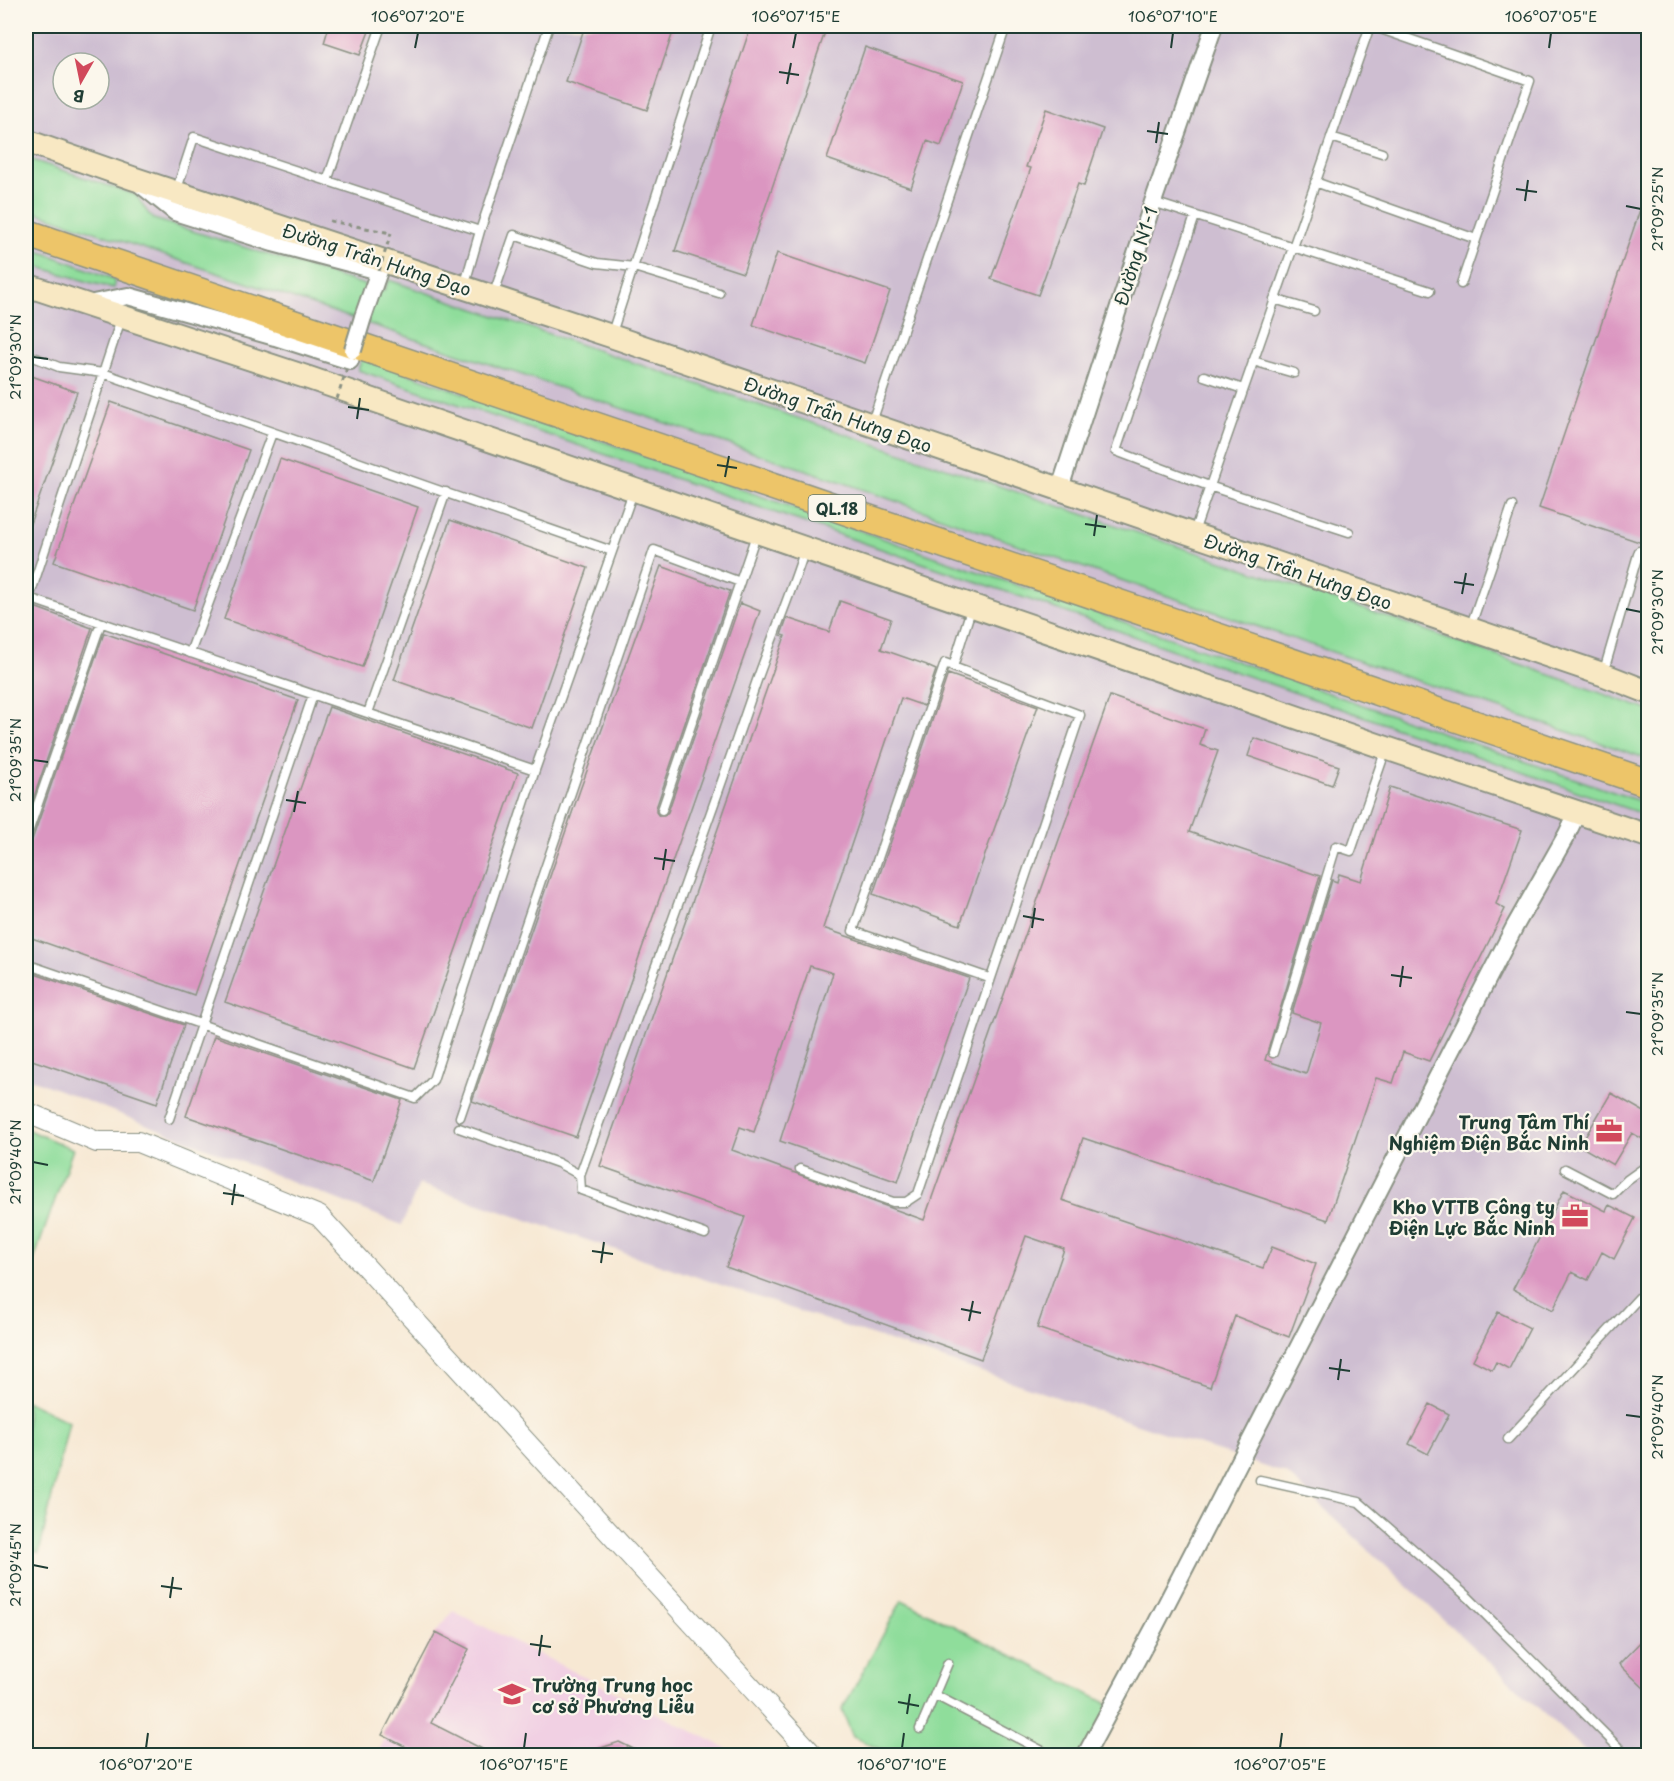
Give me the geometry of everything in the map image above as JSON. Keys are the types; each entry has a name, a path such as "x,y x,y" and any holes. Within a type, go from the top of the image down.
{"highway":[{"name":"QL.18","path":"26,233 1648,783"}],"main road":[{"name":"Đường Trần Hưng Đạo","path":"26,141 1060,488 1470,628 1648,692"},
{"path":"26,285 320,382 1648,836"}],"street":[{"name":"Đường N1-1","path":"1060,488 1153,202 1214,26"},
{"path":"84,305 128,296 350,361 379,271 248,236 174,212 132,178"},
{"path":"1085,1755 1165,1605 1515,926 1577,813"},
{"path":"26,1112 97,1142 138,1142 319,1216 814,1755"}],"lane":[{"path":"327,181 381,26"},
{"path":"464,287 480,231 549,26"},
{"path":"611,336 711,26"},
{"path":"871,425 1006,26"},
{"path":"1193,535 1371,26 1530,81 1461,284"},
{"path":"176,193 194,137 480,231"},
{"path":"1331,137 1382,153"},
{"path":"1315,182 1476,239"},
{"path":"1153,202 1430,291"},
{"path":"1195,216 1116,451 1209,486 1349,531"},
{"path":"493,297 514,236 597,263 634,267 719,292"},
{"path":"1274,299 1314,311"},
{"path":"122,317 27,597 535,770"},
{"path":"26,354 58,367 103,373 612,551"},
{"path":"1253,361 1294,373"},
{"path":"1204,376 1243,389"},
{"path":"190,653 272,433"},
{"path":"26,964 415,1098 433,1080 535,770 633,489"},
{"path":"368,713 446,492"},
{"path":"1470,628 1512,506"},
{"path":"663,810 757,532"},
{"path":"705,1234 581,1190 580,1175 710,819 762,667 791,595 805,549"},
{"path":"460,1117 654,550 740,582"},
{"path":"1602,674 1639,551"},
{"path":"953,666 972,606"},
{"path":"26,838 101,622"},
{"path":"800,1169 893,1202 902,1203 913,1198 921,1187 989,978 1080,715 945,663 853,931 989,978"},
{"path":"169,1119 313,695"},
{"path":"1273,1053 1336,846 1351,851 1386,748"},
{"path":"459,1128 558,1163 580,1175"},
{"path":"1565,1169 1613,1194 1626,1180 1648,1165"},
{"path":"1509,1439 1648,1288"},
{"path":"1260,1480 1359,1502 1469,1598 1627,1755"},
{"path":"920,1729 948,1663"},
{"path":"935,1695 1052,1755"}],"path":[{"path":"330,220 391,233 379,271"},
{"path":"337,399 350,361"}],"shaded area":[{"path":"26,26 1648,26 1648,1755 1589,1755 1287,1474 419,1184 402,1225 26,1077 26,137 30,124 26,122"},
{"name":"Trường Trung học cơ sở Phương Liễu","path":"453,1611 740,1755 376,1756 436,1632"}],"green space":[{"path":"26,158 136,195 154,219 384,291 389,280 1408,624 1648,710 1648,759 1044,554 842,482 26,209"},
{"path":"26,248 114,279 114,288 26,263"},
{"path":"362,358 1648,804 1648,816 1013,594 358,370"},
{"path":"26,1129 73,1149 26,1282"},
{"path":"26,1401 69,1422 39,1553 26,1548"},
{"path":"902,1600 1118,1709 1093,1756 892,1755 853,1737 842,1710"}],"building":[{"path":"329,26 371,26 360,55 324,43"},
{"path":"585,26 675,26 647,110 566,82"},
{"path":"751,26 827,26 743,273 675,251"},
{"path":"865,47 963,81 941,146 927,141 911,188 827,159"},
{"path":"1046,109 1103,129 1084,186 1078,184 1038,295 991,279 1031,168 1026,167"},
{"path":"1646,192 1648,193 1648,545 1539,508"},
{"path":"777,253 890,291 865,363 753,325"},
{"path":"26,374 77,392 27,532 26,532"},
{"path":"111,402 249,450 193,610 54,562"},
{"path":"280,459 418,507 362,667 224,619"},
{"path":"450,520 588,568 532,728 394,680"},
{"path":"661,566 730,591 656,808 659,816 664,816 668,812 740,603 760,611 576,1137 472,1101"},
{"path":"840,601 891,619 881,649 936,670 924,706 901,698 823,928 969,978 898,1182 780,1141 833,973 810,966 754,1132 740,1127 732,1150 924,1220 1110,696 1205,729 1200,745 1218,751 1189,832 1320,876 1265,1060 1306,1074 1321,1023 1292,1013 1332,880 1337,882 1339,874 1361,881 1390,787 1522,830 1496,904 1505,909 1429,1061 1403,1052 1393,1083 1376,1078 1328,1220 1083,1138 1062,1200 1263,1268 1272,1247 1316,1264 1289,1337 1235,1316 1210,1387 1037,1328 1064,1249 1026,1236 981,1359 726,1267 745,1217 600,1166 785,636 781,635 787,618 829,632"},
{"path":"26,604 92,628 26,820"},
{"path":"104,633 298,700 194,995 26,936 26,844 32,840"},
{"path":"948,674 1038,706 960,925 873,894"},
{"path":"329,707 518,773 414,1068 225,1002"},
{"path":"1254,738 1339,766 1332,785 1248,756"},
{"path":"26,971 184,1025 157,1103 26,1058"},
{"path":"214,1036 402,1100 374,1181 186,1116"},
{"path":"1611,1093 1648,1114 1648,1142 1632,1133 1613,1165 1580,1146"},
{"path":"1564,1190 1606,1211 1609,1205 1635,1218 1614,1259 1602,1252 1588,1280 1572,1272 1553,1310 1513,1289"},
{"path":"1498,1312 1530,1328 1509,1369 1496,1362 1492,1370 1473,1360"},
{"path":"1430,1404 1449,1414 1428,1454 1409,1444"},
{"path":"436,1632 469,1649 431,1723 494,1755 422,1755 382,1735"},
{"path":"1648,1634 1648,1692 1619,1664"},
{"path":"619,1742 646,1755 586,1755 586,1753"}],"place":[{"name":"Trung Tâm Thí Nghiệm Điện Bắc Ninh","path":"1609,1131"},
{"name":"Kho VTTB Công ty Điện Lực Bắc Ninh","path":"1575,1216"},
{"name":"Trường Trung học cơ sở Phương Liễu","path":"512,1694"}]}
